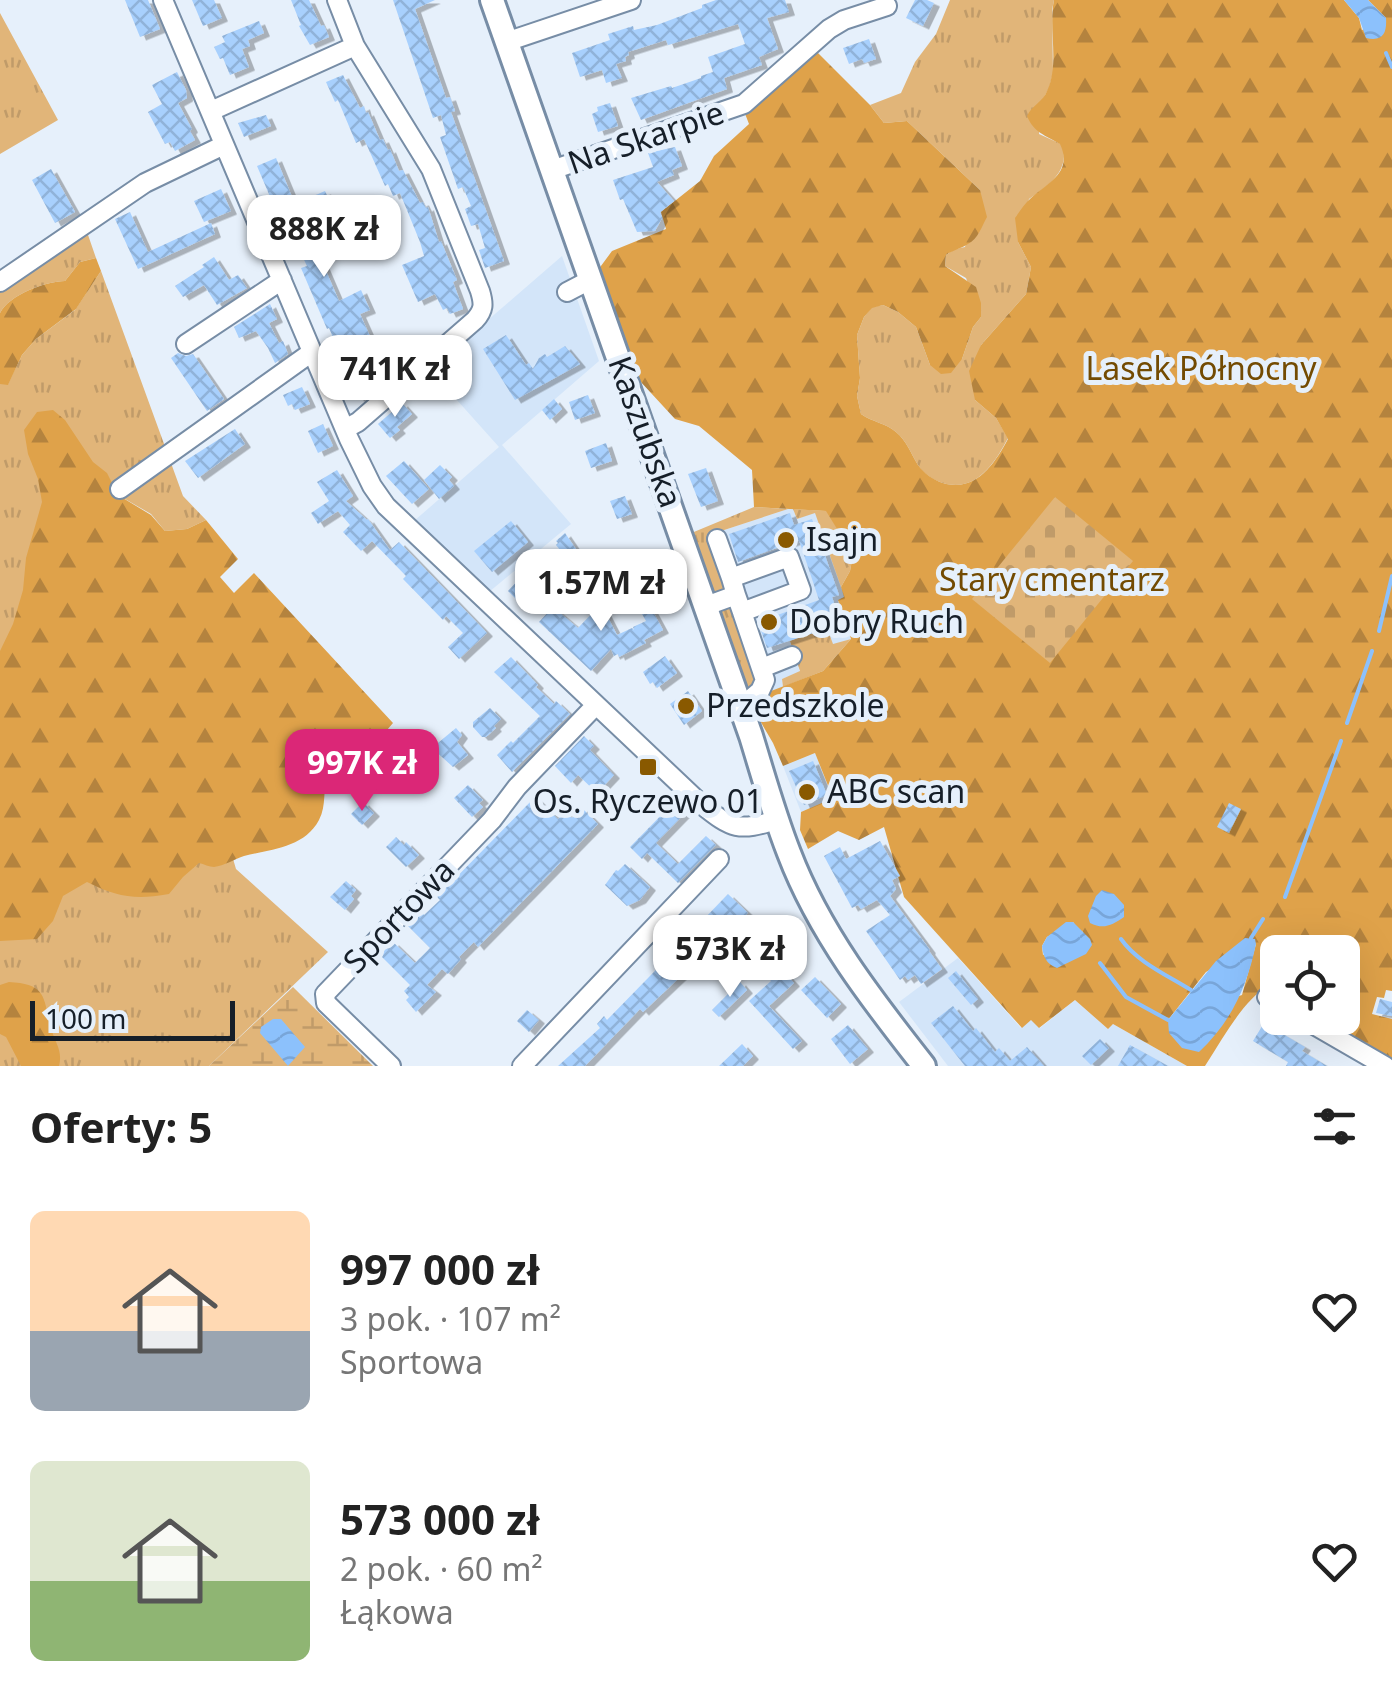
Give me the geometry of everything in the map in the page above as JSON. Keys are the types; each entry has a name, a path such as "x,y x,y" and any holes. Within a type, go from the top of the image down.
{"main road":[{"name":"Kaszubska","path":"492,0 800,880 846,962 921,1065"}],"street":[{"path":"163,0 345,429 386,506 595,706 720,819 738,828 778,820"},
{"path":"337,0 356,46 431,169 484,306 475,320 345,429"},
{"path":"506,42 631,0"},
{"name":"Na Skarpie","path":"552,170 744,104 828,28 887,6"},
{"path":"211,111 356,46"},
{"path":"0,282 145,183 224,145"},
{"path":"186,344 282,280"},
{"path":"568,292 590,280"},
{"path":"120,489 312,352"},
{"path":"717,538 765,680 762,688 741,707"},
{"path":"706,606 736,595"},
{"path":"762,668 792,656"},
{"name":"Sportowa","path":"390,1066 326,1003 325,994 595,706"},
{"path":"522,1066 720,859"},
{"path":"1332,1035 1386,1066"}],"shaded area":[{"path":"562,256 599,361 502,445 571,524 489,592 414,521 499,447 430,370"},
{"path":"793,509 797,519 815,512 845,597 838,601 851,639 833,645 790,642 800,672 782,679 783,687 759,696 703,537"},
{"path":"815,753 833,799 801,812 783,766"},
{"path":"958,958 1021,1028 1031,1019 1040,1028 1075,1000 1108,1029 1113,1024 1187,1066 948,1066 899,1002"}],"green space":[{"path":"950,0 1054,0 1053,73 1043,99 1039,134 1061,144 1064,153 1056,176 1029,199 1018,242 1031,267 1026,294 981,345 975,400 996,418 1008,438 983,474 955,485 926,474 896,432 861,414 857,396 857,335 872,307 883,305 916,327 930,365 962,359 973,327 981,317 966,278 945,266 946,255 965,247 980,190 907,121 884,123 870,105 901,93 915,62 936,34"},
{"name":"Lasek Północny","path":"1054,0 1344,0 1359,18 1362,30 1386,18 1368,0 1392,0 1392,991 1386,990 1384,998 1377,997 1372,1014 1392,1019 1392,1063 1343,1035 1360,1035 1360,935 1260,935 1260,991 1243,1009 1205,1066 1187,1066 1113,1024 1108,1029 1075,1000 1039,1028 1031,1020 1022,1028 904,897 884,827 859,840 838,831 808,849 800,830 801,812 833,798 815,753 783,766 752,707 761,695 823,671 851,639 838,600 844,597 841,587 853,555 826,511 754,507 752,470 699,426 675,419 639,380 598,270 612,251 666,229 661,212 700,181 714,156 749,124 744,111 815,50 884,123 907,121 980,190 987,217 971,242 946,255 945,266 976,287 981,303 981,317 973,327 962,359 951,373 941,374 930,365 916,327 883,305 872,308 864,317 857,335 857,396 861,414 896,432 918,465 932,478 955,485 975,480 1008,439 996,418 975,400 969,371 981,345 1026,294 1031,267 1018,242 1015,218 1057,175 1063,162 1060,144 1037,130 1027,116 1045,95 1053,58","holes":["1073,922 1083,932 1043,955 1047,937","1256,944 1242,995 1168,1020 1206,972"]},
{"path":"0,13 58,120 0,154"},
{"path":"87,232 96,258 80,262 65,281 38,286 20,295 0,313 0,286"},
{"path":"96,258 101,271 76,309 36,339 22,355 8,385 0,384 0,313 5,306 29,290 65,281 80,262"},
{"path":"101,271 183,496 206,520 187,529 165,531 151,514 118,495 150,573 236,869 328,952 209,1066 0,1066 0,384 8,384 22,355 36,339 75,310"},
{"path":"53,410 65,420 93,462 107,473 118,495 151,515 165,531 187,529 206,520 238,559 220,577 234,593 254,573 393,723 346,772 328,775 319,820 296,842 218,866 199,863 169,894 126,896 87,882 63,896 53,921 37,939 0,941 0,651 23,590 26,558 42,502 24,430 37,412"},
{"name":"Stary cmentarz","path":"1055,497 1133,561 1050,663 972,599"},
{"path":"754,507 788,509 712,534 726,585 721,593 709,592 689,534"},
{"path":"793,509 827,511 853,555 841,587 815,513 797,519"},
{"path":"725,607 734,609 761,674 752,690 743,688 718,615"},
{"path":"827,628 833,644 851,639 823,671 783,687 782,679 800,671 790,641"},
{"path":"9,982 30,986 41,994 59,1051 59,1066 21,1066 6,1037 0,1034 0,985"},
{"path":"293,987 373,1066 209,1066"}],"water":[{"path":"1344,0 1368,0 1386,18 1383,35 1366,38 1359,18"},
{"path":"1102,890 1114,894 1124,905 1124,917 1104,926 1090,923 1088,916"},
{"path":"1066,922 1073,922 1092,945 1086,954 1057,968 1046,959 1042,946"},
{"path":"1245,938 1255,939 1256,944 1248,975 1229,1016 1199,1052 1182,1048 1169,1033 1168,1020 1216,961"},
{"path":"281,1019 305,1047 288,1066 260,1033 261,1027"}],"building":[{"path":"125,0 148,0 160,29 140,37"},
{"path":"192,0 214,0 222,18 203,26"},
{"path":"291,0 309,0 329,37 310,45"},
{"path":"393,0 435,0 415,9 446,98 450,97 455,111 451,112 504,261 485,268 479,250 485,248 478,224 471,226 465,209 471,206 463,187 458,189 440,137 446,135 441,115 433,118"},
{"path":"716,0 785,0 789,12 767,18 778,49 759,57 762,65 724,78 727,89 641,120 631,98 713,72 708,57 745,44 738,24 668,45 666,40 628,52 626,61 616,64 622,78 606,83 602,70 580,77 572,53 610,40 608,34 633,26 634,30 657,25"},
{"path":"915,0 934,3 923,26 906,18"},
{"path":"259,21 264,33 248,40 250,46 242,49 249,67 230,75 214,47 225,42 222,36"},
{"path":"869,39 876,59 849,64 843,48"},
{"path":"177,72 187,98 178,103 195,140 175,151 170,142 165,144 148,112 162,104 152,85"},
{"path":"343,75 360,108 364,106 368,112 380,140 390,149 399,171 403,170 420,203 428,207 457,280 453,282 463,309 450,314 447,308 443,310 435,294 418,302 402,265 424,256 420,242 400,193 393,196 388,184 385,186 364,139 356,143 338,100 335,102 326,82"},
{"path":"610,103 618,126 598,132 592,114 598,111 597,107"},
{"path":"266,115 271,126 244,137 238,123"},
{"path":"675,147 682,166 672,170 674,175 657,182 674,201 660,212 662,218 655,231 637,232 613,180 653,167 648,153"},
{"path":"276,158 295,204 325,191 333,208 304,220 339,301 361,290 370,310 360,314 373,343 359,349 367,370 375,366 383,384 358,398 301,268 307,266 296,243 291,246 257,166"},
{"path":"51,169 75,212 55,223 32,180"},
{"path":"221,189 231,211 204,222 194,201"},
{"path":"130,212 148,252 211,223 215,234 138,269 115,219"},
{"path":"214,257 229,280 238,275 247,288 217,305 204,285 183,297 175,286"},
{"path":"270,304 277,319 269,323 288,354 275,363 256,331 239,338 234,327"},
{"path":"506,335 533,369 539,358 565,346 580,364 515,400 483,349"},
{"path":"178,353 193,354 224,399 207,411 171,358"},
{"path":"302,387 310,404 295,410 283,395"},
{"path":"588,395 595,413 575,420 569,402"},
{"path":"554,399 562,409 550,420 542,410"},
{"path":"402,403 412,414 390,438 378,424"},
{"path":"323,424 333,446 318,453 308,431"},
{"path":"235,429 245,444 198,478 185,461"},
{"path":"606,443 612,461 591,468 585,451"},
{"path":"404,461 429,489 412,504 386,476"},
{"path":"440,465 452,477 449,480 454,486 439,499 424,480"},
{"path":"706,468 718,501 701,507 688,474"},
{"path":"337,470 353,496 346,501 368,519 390,550 399,542 487,633 459,659 448,647 463,633 446,616 443,620 372,541 361,551 343,532 350,525 338,511 318,524 311,513 329,501 317,482"},
{"path":"625,496 632,514 617,519 610,501"},
{"path":"790,513 794,525 812,519 839,595 832,597 839,618 817,626 819,631 767,648 758,622 819,600 799,540 738,562 729,534"},
{"path":"511,521 528,542 492,572 474,551"},
{"path":"565,533 582,558 573,566 556,545"},
{"path":"647,557 654,577 638,583 634,574 616,580 613,570"},
{"path":"521,577 536,591 522,605 508,591"},
{"path":"644,595 663,630 619,657 611,649 591,671 539,622 553,607 578,628 601,604 617,635 646,621 634,600"},
{"path":"665,656 677,673 657,688 643,672"},
{"path":"511,657 536,687 570,714 512,772 497,755 540,716 494,672"},
{"path":"688,691 702,711 684,725 670,704"},
{"path":"490,708 501,719 496,728 482,737 473,722"},
{"path":"456,728 462,735 457,742 468,755 453,767 432,748"},
{"path":"584,736 594,746 590,750 614,775 597,793 578,775 571,783 555,766"},
{"path":"813,761 827,795 804,805 789,771"},
{"path":"468,785 483,800 479,803 483,807 472,817 454,798"},
{"path":"535,797 558,819 565,812 572,818 582,808 598,824 478,947 474,942 448,974 442,969 427,985 436,992 416,1012 404,991 410,985 380,955 393,942 415,963 430,948 408,926 440,900 437,897"},
{"path":"677,799 688,810 656,843 678,864 706,836 716,845 678,883 647,853 642,859 630,847"},
{"path":"363,802 374,813 362,825 351,814"},
{"path":"1229,803 1241,809 1229,833 1217,827"},
{"path":"396,837 419,855 406,867 386,847"},
{"path":"880,841 900,876 892,880 896,889 890,896 942,969 921,984 915,975 900,980 866,931 890,915 877,900 861,909 858,905 852,908 824,856 840,847 846,859"},
{"path":"625,864 650,887 640,900 627,906 605,885"},
{"path":"346,881 356,890 345,910 330,897"},
{"path":"728,894 748,913 733,928 725,921 692,955 697,961 643,1012 640,1009 585,1066 558,1066 600,1028 597,1024 604,1016 607,1020 691,934 694,925"},
{"path":"771,958 794,983 769,1006 802,1041 793,1049 749,1001 771,981 760,969"},
{"path":"956,971 978,999 971,1005 948,978"},
{"path":"815,977 841,1004 827,1018 801,990"},
{"path":"740,982 747,990 719,1017 712,1010"},
{"path":"1380,999 1392,1002 1392,1016 1376,1013"},
{"path":"953,1006 995,1052 999,1048 1010,1061 1027,1047 1044,1066 965,1066 931,1023"},
{"path":"527,1010 539,1020 529,1032 517,1021"},
{"path":"848,1025 868,1049 850,1064 831,1039"},
{"path":"1260,1030 1260,1035 1284,1035 1327,1066 1286,1066 1288,1062 1253,1041"},
{"path":"1100,1039 1109,1048 1091,1065 1082,1056"},
{"path":"742,1044 753,1056 743,1066 719,1066"},
{"path":"1130,1045 1168,1066 1118,1066"}],"waterway":[{"path":"1386,53 1392,67"},
{"path":"1379,631 1392,576"},
{"path":"1347,723 1372,651"},
{"path":"1285,897 1341,741"},
{"path":"1251,938 1263,919"},
{"path":"1121,939 1144,961 1191,990"},
{"path":"1100,963 1126,997 1168,1020"}],"place":[{"name":"Isajn","path":"786,540"},
{"name":"Dobry Ruch","path":"769,622"},
{"name":"Przedszkole","path":"686,706"},
{"name":"Os. Ryczewo 01","path":"648,767"},
{"name":"ABC scan","path":"807,792"}]}
